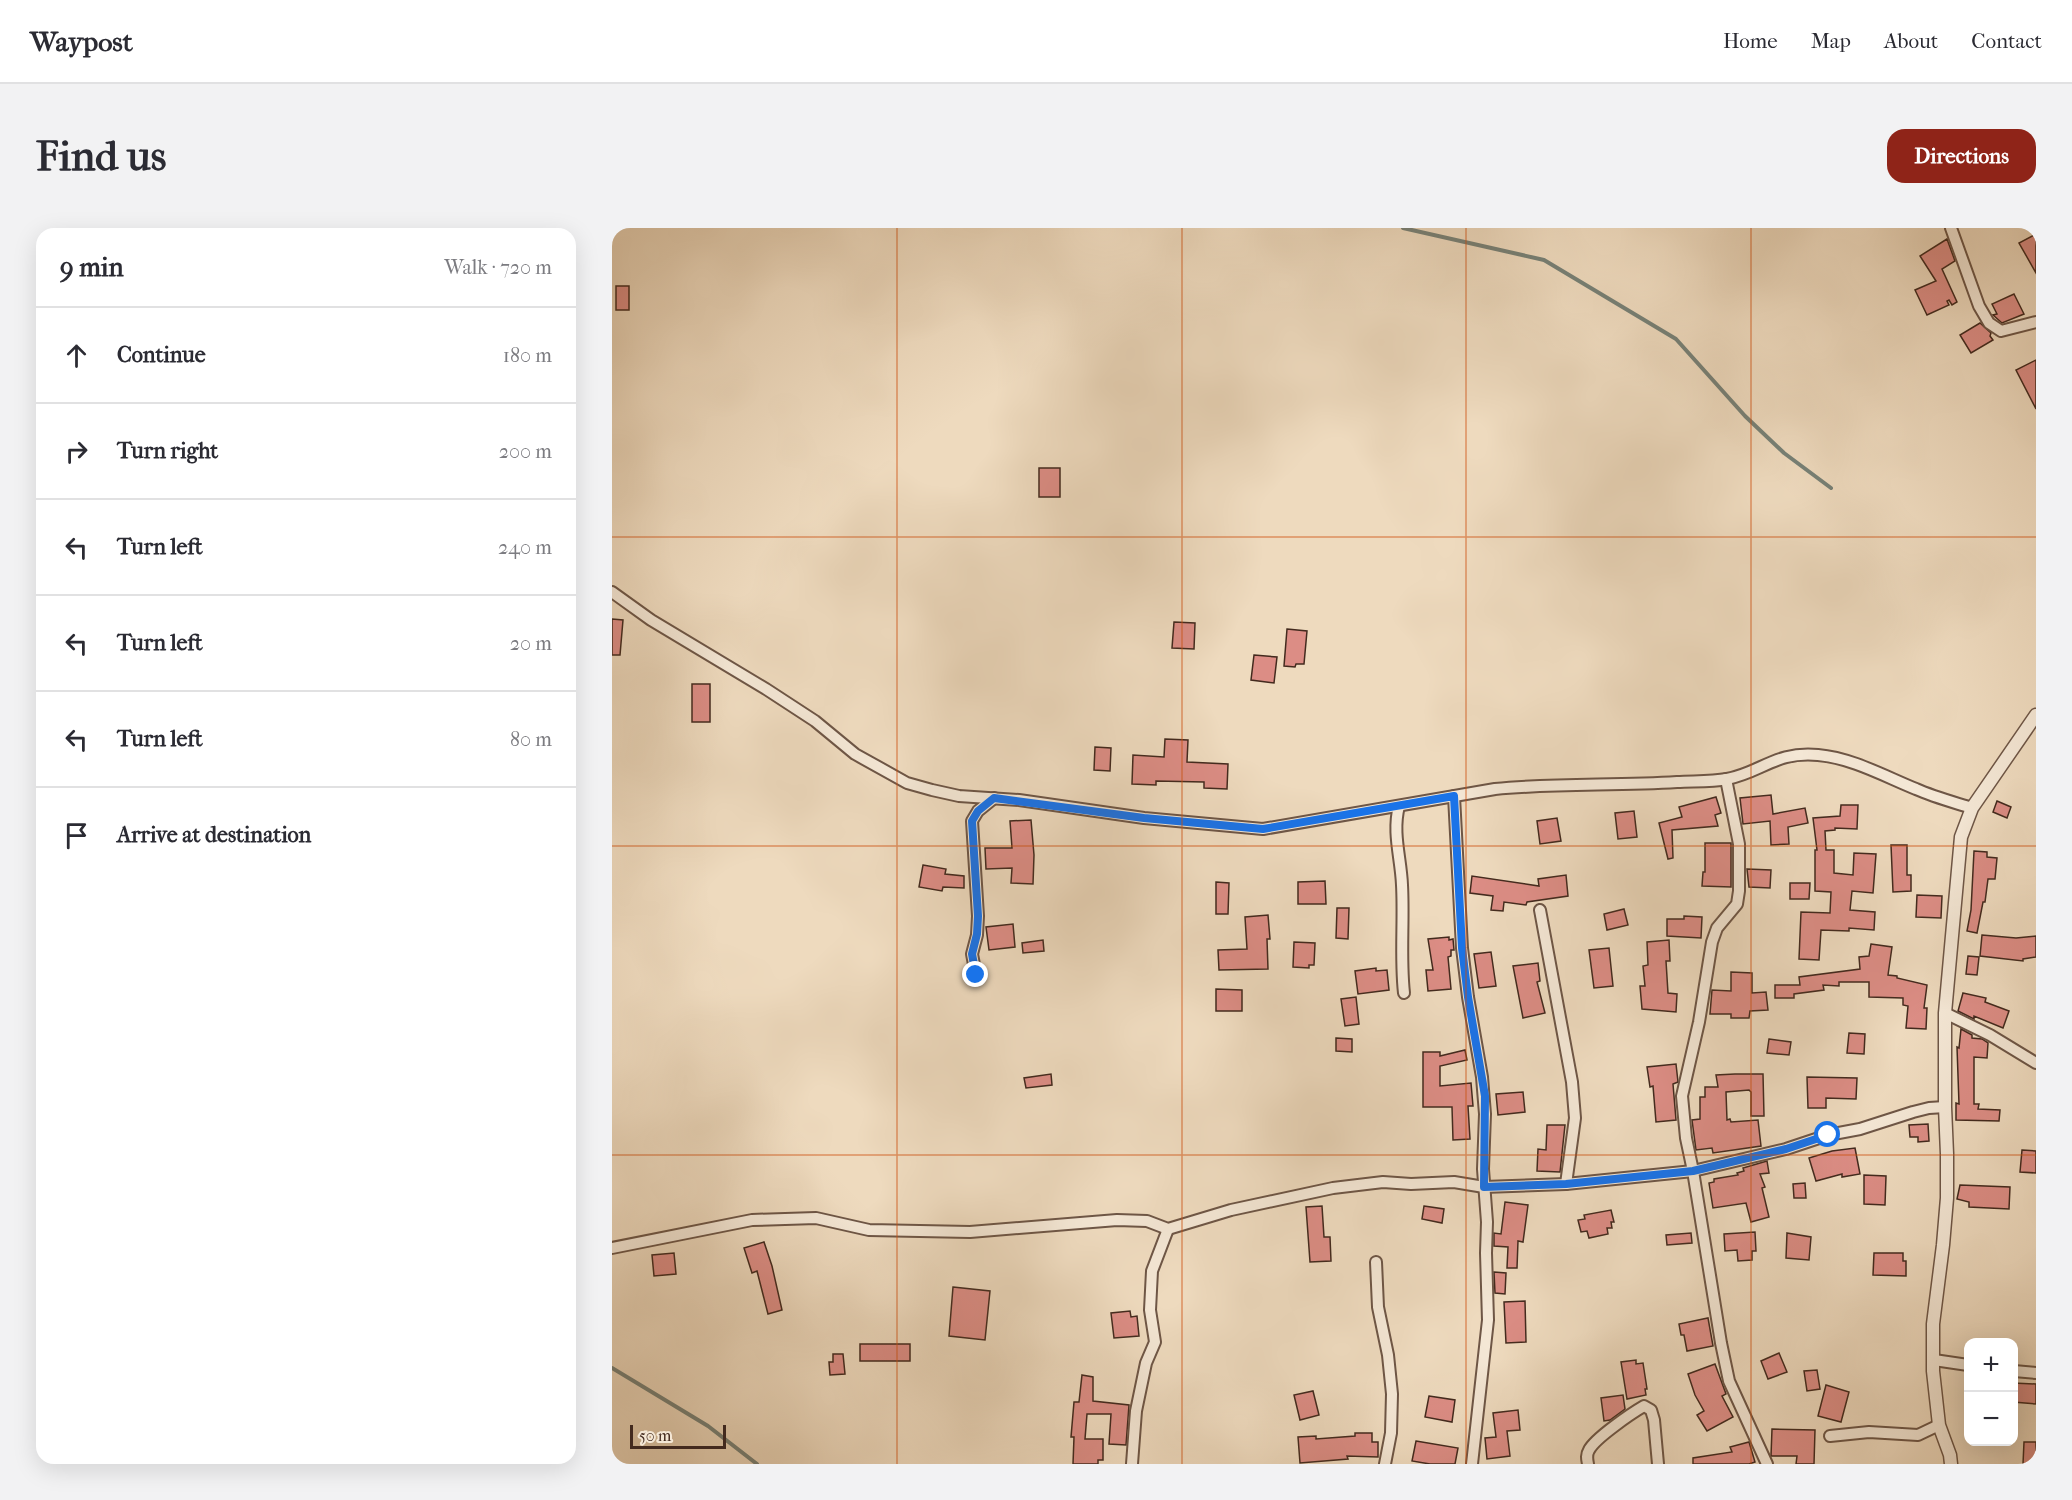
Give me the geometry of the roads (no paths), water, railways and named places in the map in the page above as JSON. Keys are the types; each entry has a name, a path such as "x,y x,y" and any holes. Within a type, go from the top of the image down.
{"street":[{"path":"1951,228 1980,306 1989,323 2001,331 2036,322"},
{"path":"612,592 651,620 776,695 815,721 855,754 907,783 959,796 994,798 1144,818 1263,829 1360,811 1525,786 1638,785 1726,779 1775,759 1795,755 1816,755 1851,762 1919,791 1972,808"},
{"path":"1951,1464 1939,1425 1933,1324 1944,1245 1947,1198 1945,1013 1961,837 1972,808 2036,715"},
{"path":"1726,779 1739,844 1739,891 1737,904 1717,928 1712,942 1682,1096 1686,1138 1721,1343 1730,1381 1767,1464"},
{"path":"1454,796 1462,948 1485,1096 1484,1187 1488,1222 1486,1253 1488,1320 1472,1464"},
{"path":"976,975 972,954 977,934 978,916 972,821 978,811 994,798"},
{"path":"1399,806 1396,834 1402,886 1401,964 1404,993"},
{"path":"1540,910 1572,1082 1575,1118 1566,1184"},
{"path":"1945,1013 1990,1035 2036,1063"},
{"path":"612,1248 752,1220 816,1218 869,1230 970,1232 1117,1220 1147,1221 1168,1229 1231,1210 1333,1188 1383,1182 1411,1184 1454,1182 1484,1187 1566,1184 1693,1171 1786,1149 1921,1110 1945,1107"},
{"path":"1132,1464 1136,1411 1146,1363 1155,1342 1150,1310 1152,1271 1168,1229"},
{"path":"1376,1262 1378,1307 1388,1355 1392,1394 1391,1433 1385,1464"},
{"path":"1934,1360 1964,1364"},
{"path":"2018,1371 2036,1373"},
{"path":"1588,1464 1589,1449 1631,1413 1644,1406 1651,1410 1654,1420 1658,1464"},
{"path":"1830,1436 1869,1432 1918,1435 1939,1425"}],"waterway":[{"path":"1403,228 1544,260 1676,339 1745,416 1784,453 1831,488"},
{"path":"612,1368 708,1426 757,1464"}]}
